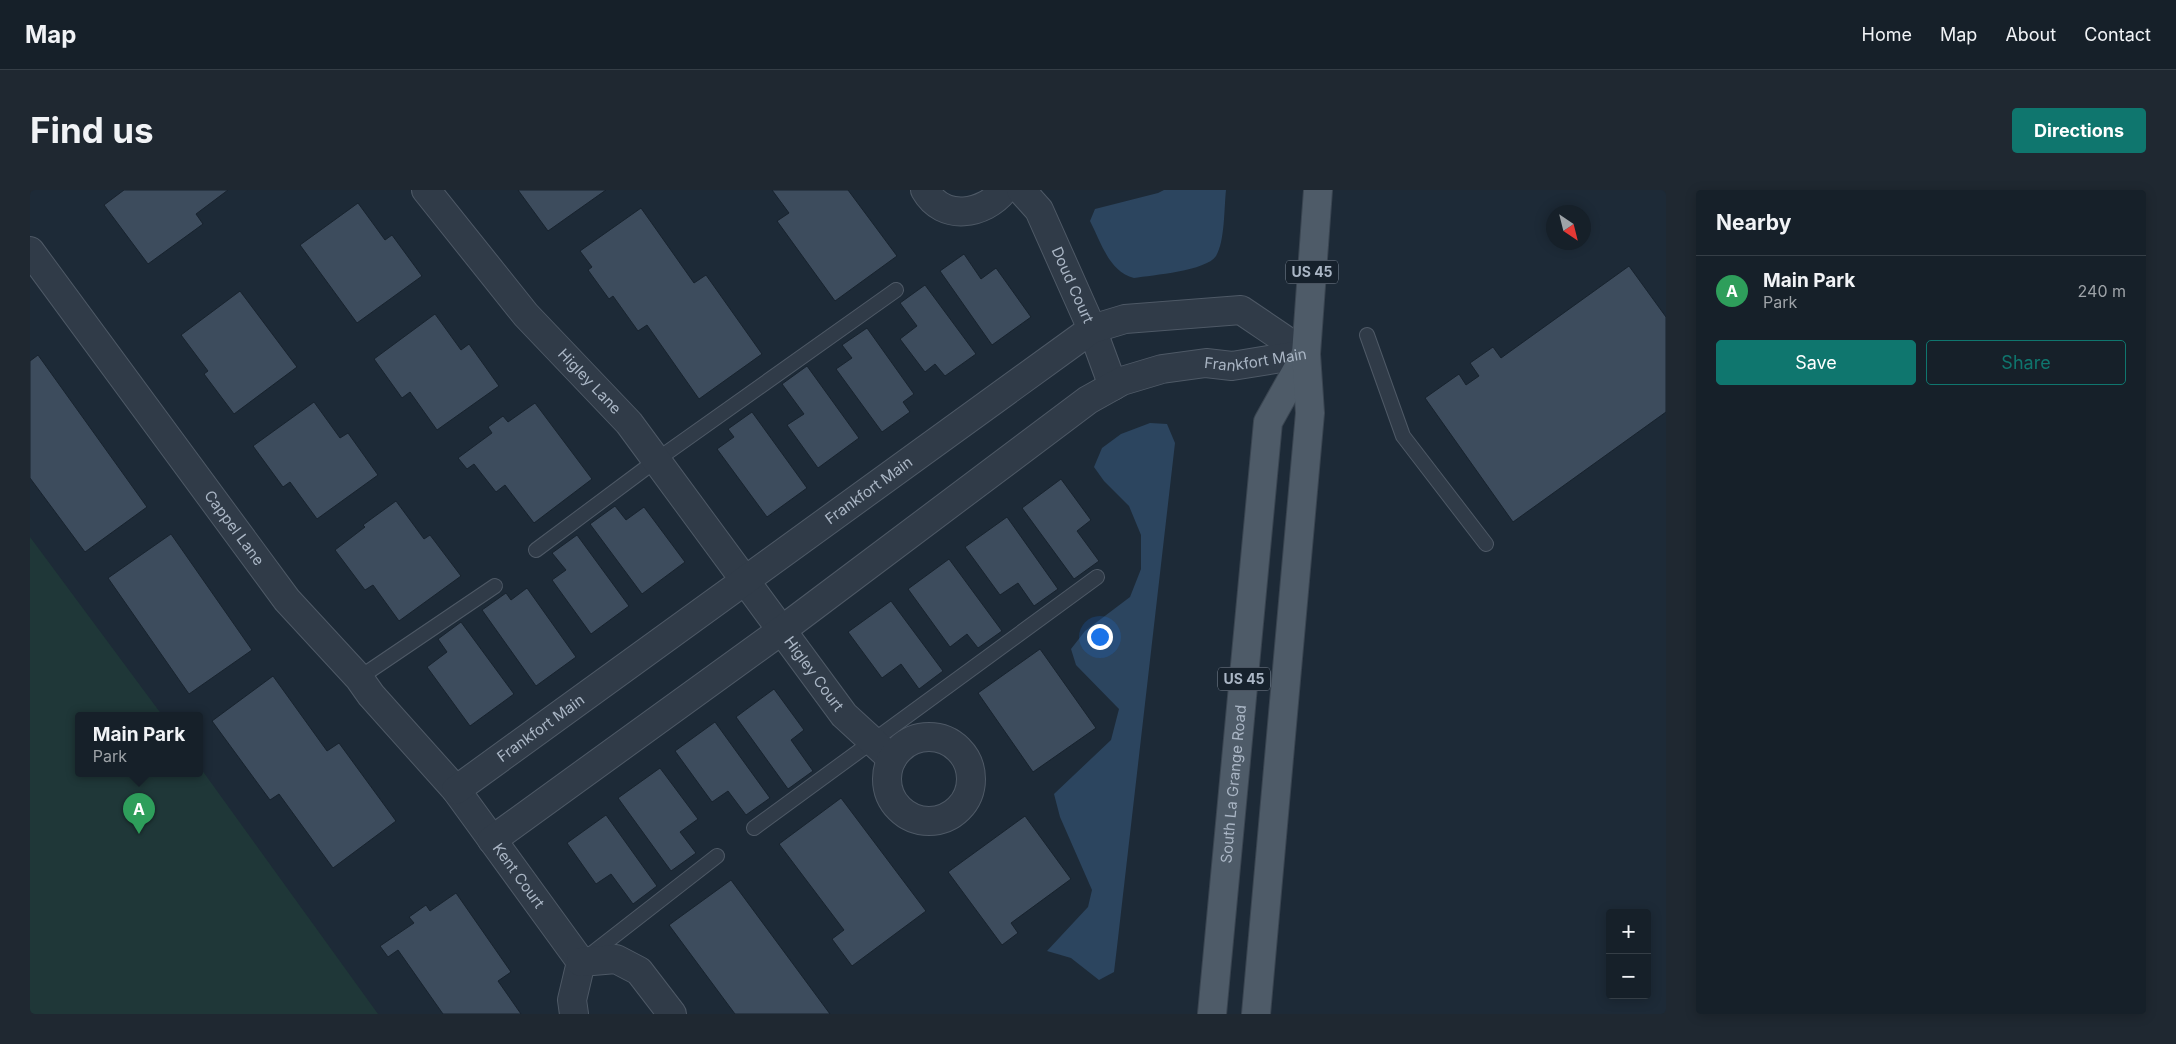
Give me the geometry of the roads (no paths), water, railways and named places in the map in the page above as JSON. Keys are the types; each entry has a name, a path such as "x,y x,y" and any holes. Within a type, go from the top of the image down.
{"main road":[{"name":"South La Grange Road","path":"1256,1014 1310,413 1306,354 1318,190"},
{"name":"South La Grange Road","path":"1212,1014 1268,422 1306,354"}],"street":[{"name":"Higley Lane","path":"426,190 526,315 629,423 658,459 746,580"},
{"path":"925,190 938,204 951,210 966,212 987,206 1004,190"},
{"name":"Doud Court","path":"1021,190 1039,210 1092,329 1113,386"},
{"name":"Cappel Lane","path":"30,251 287,600 359,678 371,695 456,790"},
{"name":"Frankfort Main","path":"456,790 1092,329 1125,319 1241,310 1306,354"},
{"name":"Frankfort Main","path":"492,840 782,630 1088,400 1122,381 1162,369 1206,363 1232,366 1306,354"},
{"name":"Higley Court","path":"746,580 844,715 882,750"},
{"name":"Kent Court","path":"456,790 581,962"},
{"path":"574,1014 572,1000 581,962 616,959 639,971 672,1014"}],"lane":[{"path":"536,550 658,459 896,290"},
{"path":"1367,335 1403,436 1486,544"},
{"path":"754,828 882,750 1097,577"},
{"path":"359,678 495,586"},
{"path":"581,962 717,856"}],"water":[{"path":"1164,190 1226,190 1223,233 1219,250 1210,261 1191,269 1134,278 1125,275 1112,263 1090,221 1095,209"},
{"path":"1150,423 1167,424 1175,443 1114,972 1099,980 1071,958 1047,951 1088,907 1092,890 1060,817 1054,794 1111,740 1119,709 1076,665 1071,649 1085,631 1130,597 1141,569 1141,535 1129,506 1104,481 1094,467 1102,448 1121,434"}],"place":[{"name":"Main Park","path":"139,834"}]}
